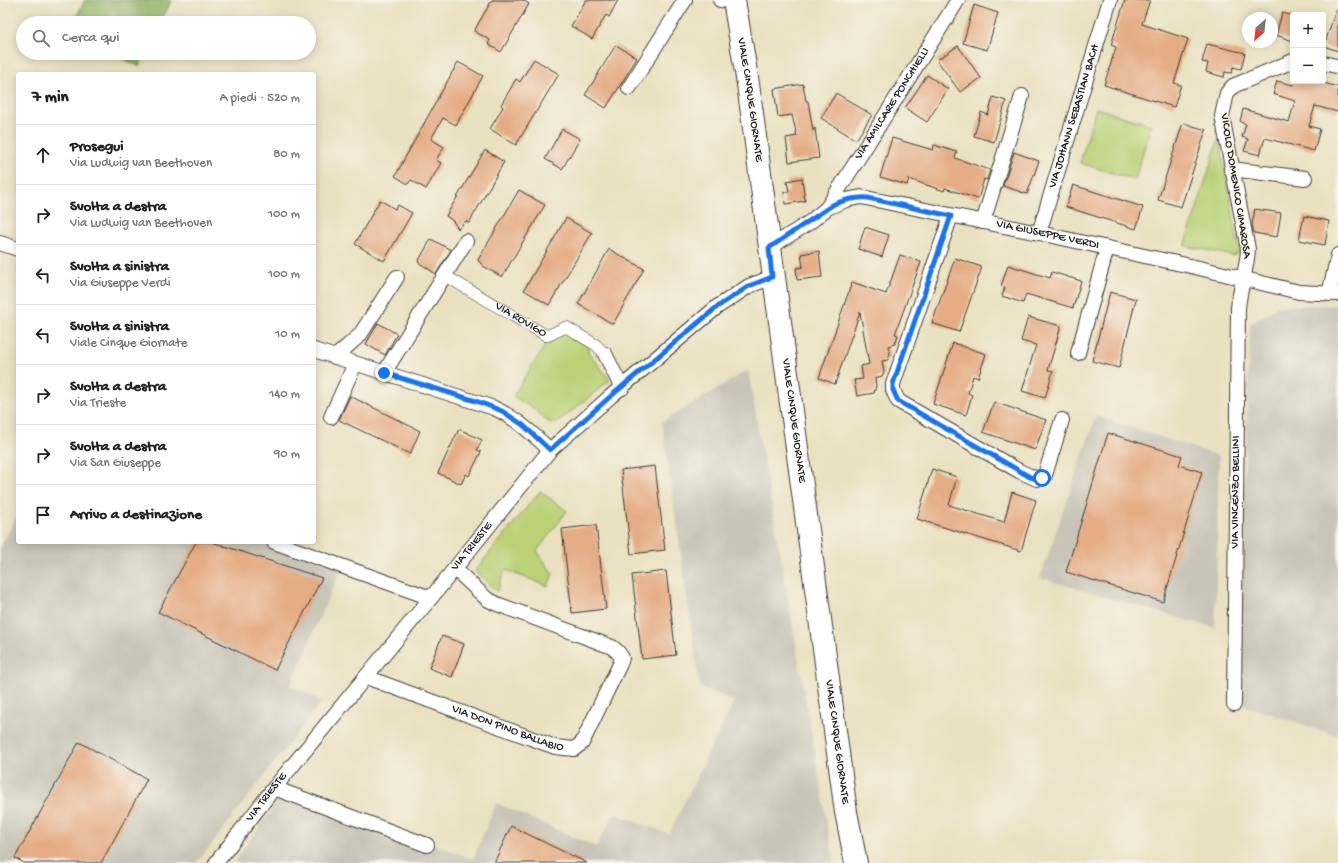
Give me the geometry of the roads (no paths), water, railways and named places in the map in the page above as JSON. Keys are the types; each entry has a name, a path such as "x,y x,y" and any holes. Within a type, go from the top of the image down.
{"main road":[{"name":"VIALE CINQUE GIORNATE","path":"734,0 748,84 772,277 852,856"}],"street":[{"path":"629,88 685,0"},
{"path":"720,0 734,0"},
{"name":"VIA AMILCARE PONCHIELLI","path":"827,208 958,0"},
{"name":"VIA JOHANN SEBASTIAN BACH","path":"1039,233 1110,0"},
{"name":"VICOLO DOMENICO CIMAROSA","path":"1243,280 1248,264 1248,249 1231,169 1222,116 1227,93 1233,86 1290,62"},
{"path":"983,222 1022,96"},
{"path":"1231,169 1305,178"},
{"name":"VIA GIUSEPPE VERDI","path":"769,248 810,222 827,208 846,200 861,197 1039,233 1195,267 1243,280 1299,292 1334,294"},
{"path":"951,216 893,384 898,401 1037,479 1045,475 1062,420"},
{"path":"384,373 466,241"},
{"path":"0,243 16,248"},
{"path":"1078,353 1107,248"},
{"path":"1334,294 1338,255"},
{"name":"VIA ROVIGO","path":"444,275 548,336 566,327 596,345 605,354 622,388"},
{"path":"335,357 360,335 396,277"},
{"name":"VIA TRIESTE","path":"216,863 274,788 455,569 550,450 717,307 749,286 772,277"},
{"name":"VIA VINCENZO BELLINI","path":"1234,704 1238,308 1240,288 1243,280"},
{"path":"316,351 476,401 502,411 523,425 550,450"},
{"path":"331,417 355,364"},
{"path":"280,544 431,598"},
{"name":"VIA DON PINO BALLABIO","path":"366,677 555,747 574,749 582,743 620,664 622,658 618,652 612,647 487,599 455,569"},
{"path":"274,788 427,845"}]}
